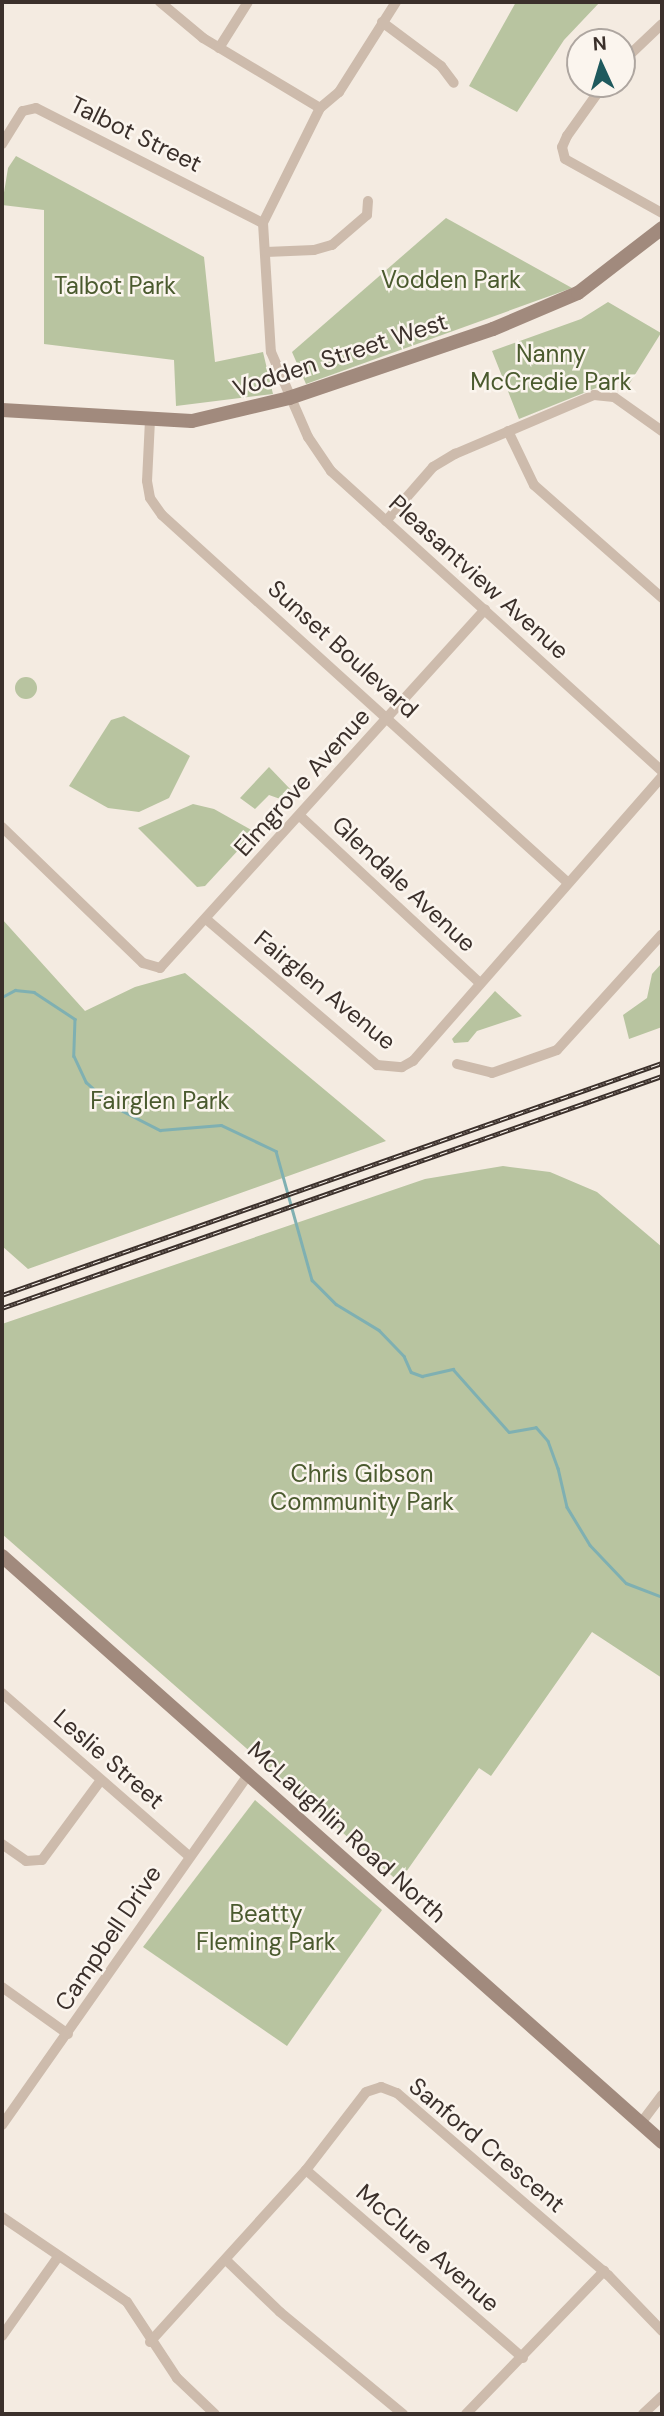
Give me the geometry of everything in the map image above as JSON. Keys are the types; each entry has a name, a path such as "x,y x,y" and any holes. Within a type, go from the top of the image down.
{"main road":[{"name":"Vodden Street West","path":"2,410 150,420 222,416 289,398 493,329 578,293 662,228"},
{"name":"McLaughlin Road North","path":"3,1558 662,2142"}],"street":[{"path":"160,2 219,48 320,108"},
{"path":"219,48 248,2"},
{"path":"264,223 320,108 339,92 396,2"},
{"path":"382,22 441,66 454,83"},
{"path":"636,49 662,24"},
{"path":"594,98 567,136 562,147 565,159 574,167 662,213"},
{"name":"Talbot Street","path":"2,144 23,111 36,108 264,223"},
{"path":"266,252 314,250 332,244 367,215 368,201"},
{"name":"Pleasantview Avenue","path":"264,223 270,346 289,398 331,471 662,771"},
{"path":"386,522 433,467 508,431 604,393 662,431"},
{"name":"Sunset Boulevard","path":"150,420 147,481 150,498 162,515 567,882"},
{"path":"508,431 534,485 662,598"},
{"name":"Elmgrove Avenue","path":"206,919 485,610"},
{"name":"Fairglen Avenue","path":"206,919 377,1065 390,1069 413,1061 567,882 662,777"},
{"name":"Glendale Avenue","path":"300,816 480,983"},
{"path":"2,828 150,968 160,968 206,919"},
{"path":"457,1064 492,1073 557,1050 662,934"},
{"name":"Leslie Street","path":"2,1693 189,1856"},
{"name":"Campbell Drive","path":"2,2125 249,1774"},
{"path":"2,1844 26,1861 41,1860 101,1780"},
{"path":"2,1987 68,2034"},
{"name":"Sanford Crescent","path":"150,2342 306,2170 366,2092 382,2087 397,2093 604,2271 662,2331"},
{"path":"641,2123 662,2095"},
{"name":"McClure Avenue","path":"306,2170 523,2358"},
{"path":"2,2217 127,2302 150,2342 177,2378 215,2414"},
{"path":"2,2336 58,2257"},
{"path":"226,2260 403,2414"},
{"path":"466,2414 523,2358 604,2271"},
{"path":"643,2414 662,2396"}],"green space":[{"path":"516,2 600,2 575,28 566,28 566,38 517,112 469,86"},
{"name":"Talbot Park","path":"16,156 204,257 215,362 263,352 273,394 176,406 174,360 44,344 44,210 2,205 8,168"},
{"name":"Vodden Park","path":"446,218 572,288 306,384 292,352"},
{"name":"Nanny McCredie Park","path":"608,302 661,333 626,389 616,380 519,419 492,351 581,319"},
{"path":"26,677 34,680 37,688 34,696 26,699 18,696 15,688 18,680"},
{"path":"124,716 190,756 169,798 139,812 108,808 69,786 111,720"},
{"path":"269,767 292,791 283,800 269,795 255,809 240,798"},
{"path":"193,804 214,809 255,832 205,886 197,887 138,828"},
{"name":"Fairglen Park","path":"2,919 85,1011 135,987 185,973 386,1141 28,1269 2,1246"},
{"path":"662,963 662,1027 629,1039 623,1015 647,998 652,974"},
{"path":"495,991 522,1016 477,1031 468,1042 454,1043 452,1039"},
{"name":"Chris Gibson Community Park","path":"503,1166 550,1172 597,1192 662,1247 662,1678 592,1632 491,1776 479,1768 399,1882 2,1534 2,1324 425,1179"},
{"name":"Beatty Fleming Park","path":"255,1800 382,1910 287,2046 143,1947"}],"waterway":[{"path":"2,997 15,990 34,992 75,1019 74,1056 86,1082 113,1106 160,1130 221,1125 276,1151 312,1280 336,1304 379,1330 404,1356 411,1372 422,1376 453,1369 509,1432 536,1427 548,1441 558,1468 567,1507 590,1545 626,1583 662,1597"}],"railway":[{"path":"2,1295 662,1063"},
{"path":"2,1308 662,1076"}]}
